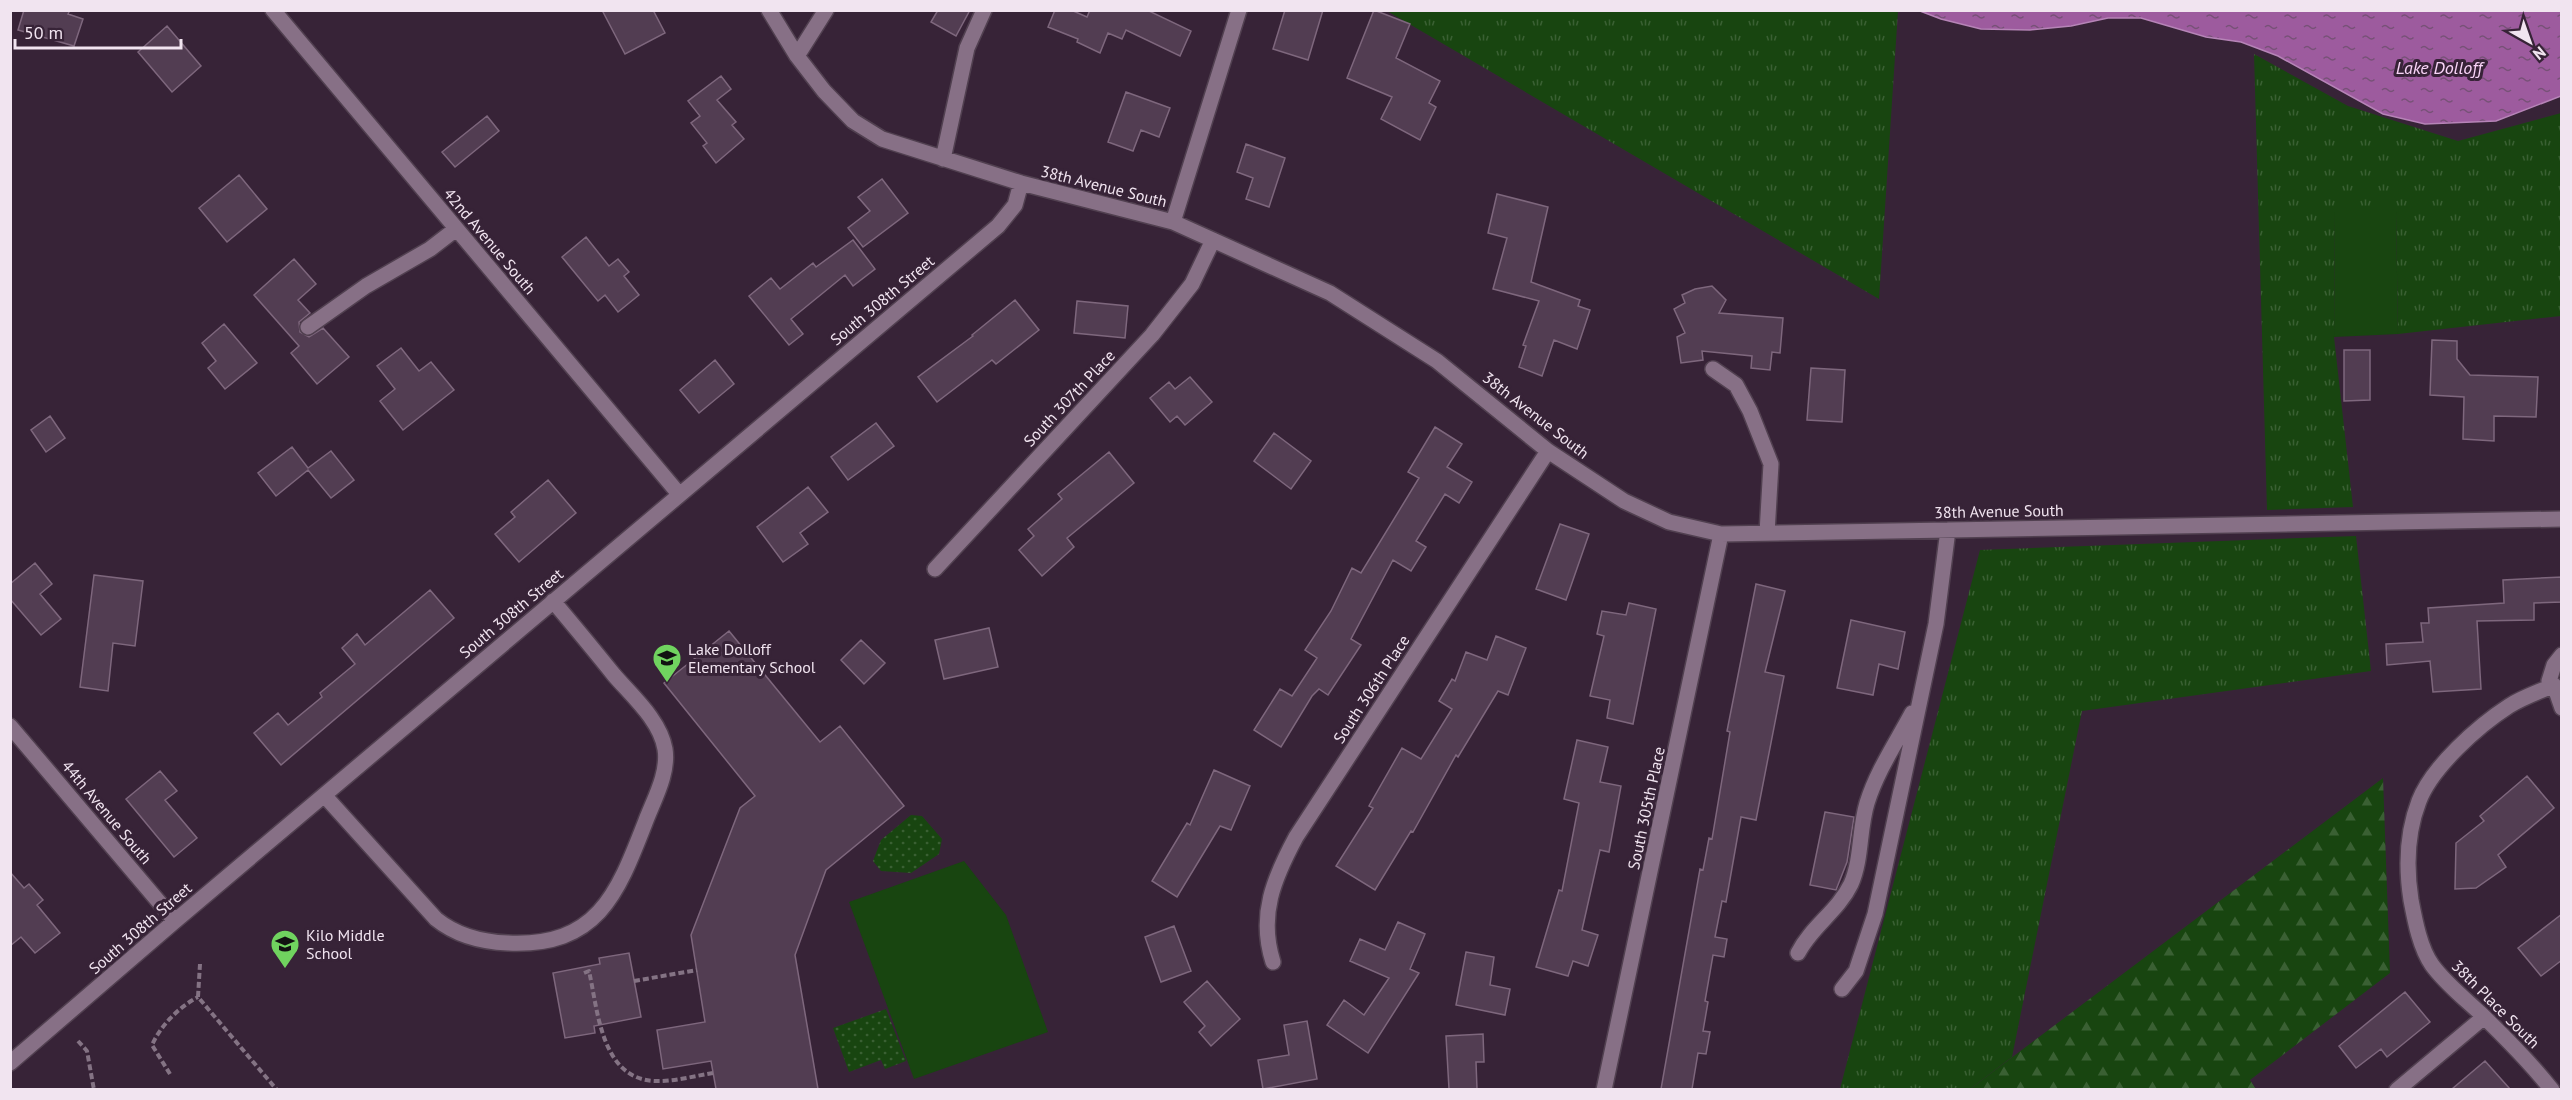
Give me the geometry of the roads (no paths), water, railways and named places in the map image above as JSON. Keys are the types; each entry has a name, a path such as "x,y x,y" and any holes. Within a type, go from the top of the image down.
{"street":[{"name":"42nd Avenue South","path":"273,10 679,494"},
{"name":"38th Avenue South","path":"769,10 797,56 824,91 853,121 882,139 1022,183 1173,222 1330,293 1437,361 1548,451 1607,490 1649,514 1690,528 1721,534 2562,519"},
{"path":"797,56 826,10"},
{"path":"944,159 967,48 984,10"},
{"path":"1173,222 1239,10"},
{"name":"South 308th Street","path":"10,1063 998,226 1015,205 1022,183"},
{"path":"308,327 366,286 430,249 456,229"},
{"name":"South 307th Place","path":"935,569 1152,335 1192,284 1213,240"},
{"path":"1713,369 1736,385 1750,411 1771,464 1767,533"},
{"name":"South 306th Place","path":"1273,962 1268,942 1267,912 1275,878 1296,837 1548,451"},
{"path":"1842,989 1856,971 1875,914 1936,624 1948,530"},
{"name":"South 305th Place","path":"1604,1089 1721,534"},
{"path":"324,795 436,919 456,932 497,943 534,944 565,935 586,924 606,904 624,878 660,784 665,752 654,723 553,601"},
{"path":"2562,655 2554,665 2549,681 2554,685 2562,708"},
{"name":"38th Place South","path":"2552,1089 2524,1055 2431,964 2421,940 2409,886 2408,860 2419,799 2432,779 2469,738 2510,705 2554,685"},
{"path":"1798,953 1804,941 1829,917 1851,884 1866,806 1875,777 1920,700"},
{"name":"44th Avenue South","path":"10,726 175,921"},
{"path":"2397,1089 2484,1017"}],"water":[{"name":"Lake Dolloff","path":"1920,11 2561,11 2561,96 2496,121 2425,124 2383,114 2278,56 2241,42 2206,37 2141,18 2108,18 2071,26 2030,30 1981,29"}],"place":[{"name":"Lake Dolloff Elementary School","path":"667,684"},
{"name":"Kilo Middle School","path":"285,970"}]}
